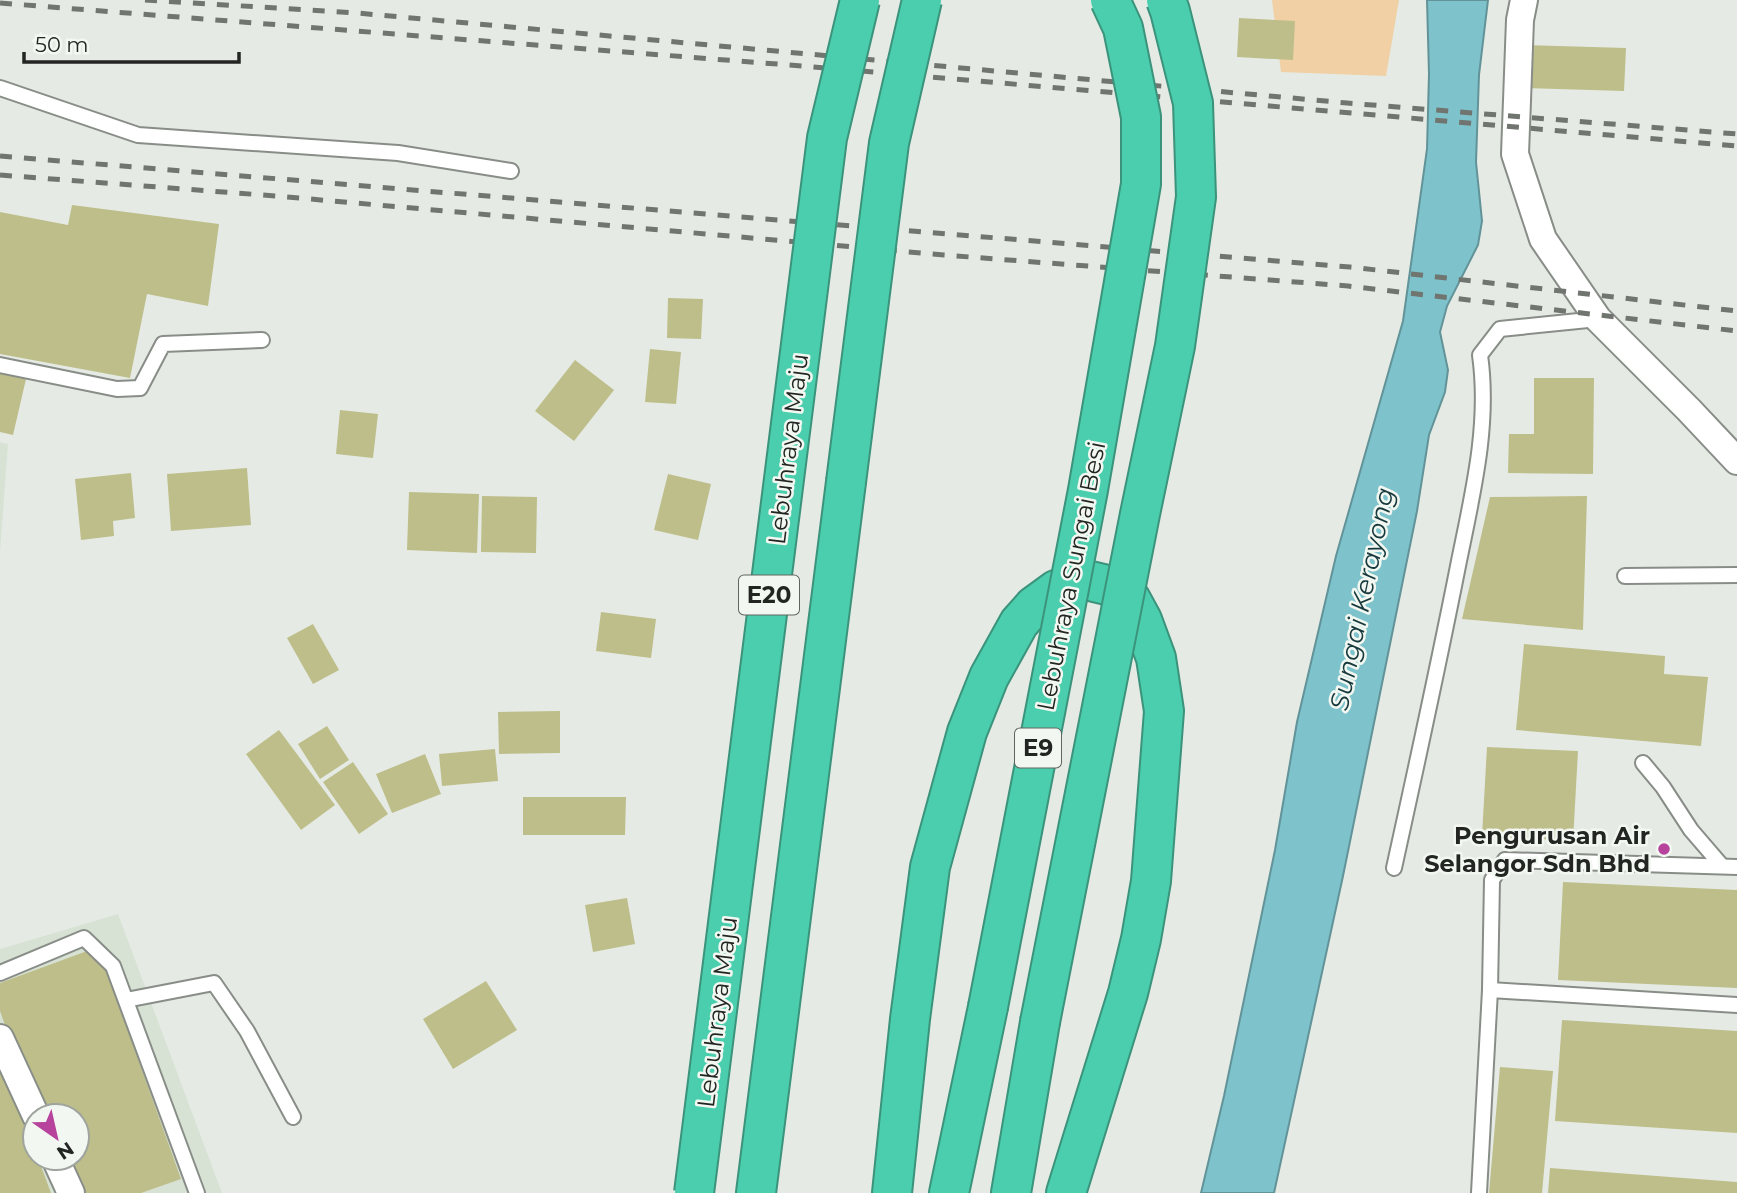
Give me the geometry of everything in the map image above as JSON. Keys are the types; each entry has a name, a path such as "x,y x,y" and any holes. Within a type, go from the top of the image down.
{"highway":[{"name":"Lebuhraya Maju","path":"694,1193 827,138 860,0"},
{"name":"E20","path":"756,1193 889,143 922,0"},
{"name":"Lebuhraya Sungai Besi","path":"949,1193 988,1007 1088,490 1141,184 1141,117 1123,28 1110,0"},
{"name":"E9","path":"1011,1193 1040,1022 1175,346 1196,197 1193,103 1166,0"},
{"path":"891,1193 930,867 964,744 989,677 1019,622 1034,606 1056,590 1082,579 1107,585 1130,598 1142,620 1156,658 1164,711 1152,881 1142,939 1066,1193"}],"street":[{"path":"1524,0 1520,20 1515,154 1543,239 1598,318 1737,461"},
{"path":"0,1038 30,1102"},
{"path":"61,1172 71,1193"}],"lane":[{"path":"0,88 138,135 398,153 511,171"},
{"path":"1394,869 1481,447 1484,384 1480,355 1500,329 1598,318"},
{"path":"0,365 117,389 140,388 163,344 262,340"},
{"path":"1625,576 1737,575"},
{"path":"1643,763 1663,787 1691,830 1730,866"},
{"path":"1479,1193 1490,990 1492,880 1505,860 1730,866"},
{"path":"0,973 84,938 113,967 197,1193"},
{"path":"126,1000 214,983 247,1031 293,1117"},
{"path":"1490,990 1737,1005"}],"shaded area":[{"path":"1272,0 1399,0 1386,76 1281,72"},
{"path":"0,442 8,444 0,553"},
{"path":"118,914 222,1193 0,1193 0,949"}],"water":[{"name":"Sungai Kerayong","path":"1427,0 1488,0 1479,75 1476,162 1482,221 1478,245 1447,306 1440,332 1448,370 1445,392 1429,435 1417,511 1343,876 1274,1193 1201,1193 1275,850 1297,722 1336,556 1403,321 1427,149"}],"building":[{"path":"1239,18 1295,21 1293,60 1237,57"},
{"path":"1522,45 1626,48 1624,91 1520,88"},
{"path":"72,205 219,224 208,306 147,294 130,378 0,354 0,212 68,225"},
{"path":"668,298 703,299 701,339 667,338"},
{"path":"650,349 681,352 676,404 645,402"},
{"path":"575,360 614,390 574,441 535,411"},
{"path":"0,373 26,379 13,435 0,432"},
{"path":"1534,378 1594,378 1593,474 1508,473 1509,434 1534,434"},
{"path":"340,410 378,414 373,458 336,454"},
{"path":"247,468 251,525 171,531 167,474"},
{"path":"131,473 135,518 113,521 114,536 81,540 75,479"},
{"path":"668,474 711,484 698,540 654,530"},
{"path":"409,492 479,494 477,553 407,550"},
{"path":"482,496 537,497 536,553 481,552"},
{"path":"1587,496 1583,630 1462,619 1490,497"},
{"path":"601,612 656,619 651,658 596,651"},
{"path":"313,624 339,670 313,684 287,638"},
{"path":"1524,644 1665,656 1664,674 1708,677 1701,746 1516,730"},
{"path":"560,711 560,753 499,754 498,712"},
{"path":"327,726 349,760 320,779 298,744"},
{"path":"279,730 335,805 301,830 246,754"},
{"path":"1487,747 1578,751 1573,841 1482,836"},
{"path":"495,749 498,781 442,786 439,754"},
{"path":"425,754 441,794 392,813 376,774"},
{"path":"353,762 388,814 359,834 323,782"},
{"path":"523,797 626,797 625,835 523,835"},
{"path":"1563,882 1737,890 1737,988 1558,980"},
{"path":"627,898 635,944 593,952 585,905"},
{"path":"98,947 181,1179 141,1193 65,1193 58,1172 91,1172 91,1102 32,1102 0,1011 0,983"},
{"path":"486,981 517,1030 453,1069 423,1019"},
{"path":"1562,1020 1737,1031 1737,1133 1555,1121"},
{"path":"0,1057 21,1113 21,1172 43,1172 51,1193 0,1193"},
{"path":"1500,1067 1553,1071 1542,1193 1489,1193"},
{"path":"1550,1168 1737,1182 1737,1193 1548,1193"}],"railway":[{"path":"145,0 357,13 1347,103 1737,134"},
{"path":"0,3 802,66 1737,146"},
{"path":"0,156 1350,267 1737,311"},
{"path":"0,175 276,196 944,255 1348,286 1737,331"}],"place":[{"name":"Pengurusan Air Selangor Sdn Bhd","path":"1664,849"}]}
